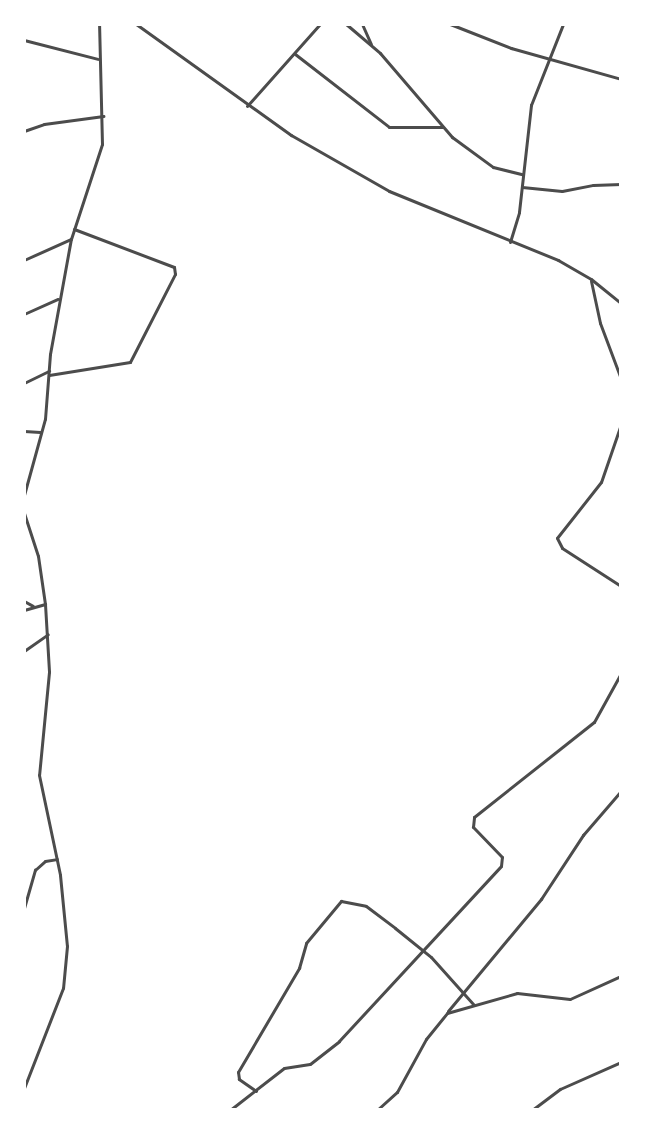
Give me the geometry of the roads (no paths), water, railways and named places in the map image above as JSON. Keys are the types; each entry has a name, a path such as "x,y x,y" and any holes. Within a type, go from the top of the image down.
{"street":[{"path":"24,495 48,402 57,299 71,239 102,144 103,116 98,59 99,24"},
{"path":"136,24 291,135 389,191 558,260 591,279 621,303"},
{"path":"248,106 320,24"},
{"path":"346,24 372,47 442,127 482,161 522,174"},
{"path":"362,24 372,47"},
{"path":"450,24 548,59 621,79"},
{"path":"510,242 521,187 531,105 563,24"},
{"path":"24,40 98,59"},
{"path":"295,54 389,127 442,127"},
{"path":"24,131 44,124 103,116"},
{"path":"521,187 562,191 621,184"},
{"path":"24,382 49,373 130,362 175,274 174,267 74,229"},
{"path":"24,260 71,239"},
{"path":"591,279 600,323 621,380"},
{"path":"24,314 57,299"},
{"path":"621,424 601,482 557,538 562,548 621,586"},
{"path":"24,431 40,432"},
{"path":"24,513 38,556 48,634 47,721 39,775 57,859 66,924 66,978 24,1088"},
{"path":"24,601 34,606"},
{"path":"24,610 45,604"},
{"path":"24,651 48,634"},
{"path":"230,1110 291,1064 310,1064 320,1058 386,993 503,863 502,857 473,827 474,817 594,722 621,673"},
{"path":"377,1110 397,1092 426,1039 461,992 541,900 588,827 621,791"},
{"path":"24,908 26,890 41,864 57,859"},
{"path":"256,1091 239,1079 238,1072 298,968 306,944 318,933 334,906 341,901 366,906 422,951 474,1005"},
{"path":"447,1012 525,993 570,999 621,976"},
{"path":"532,1110 560,1089 621,1062"}]}
